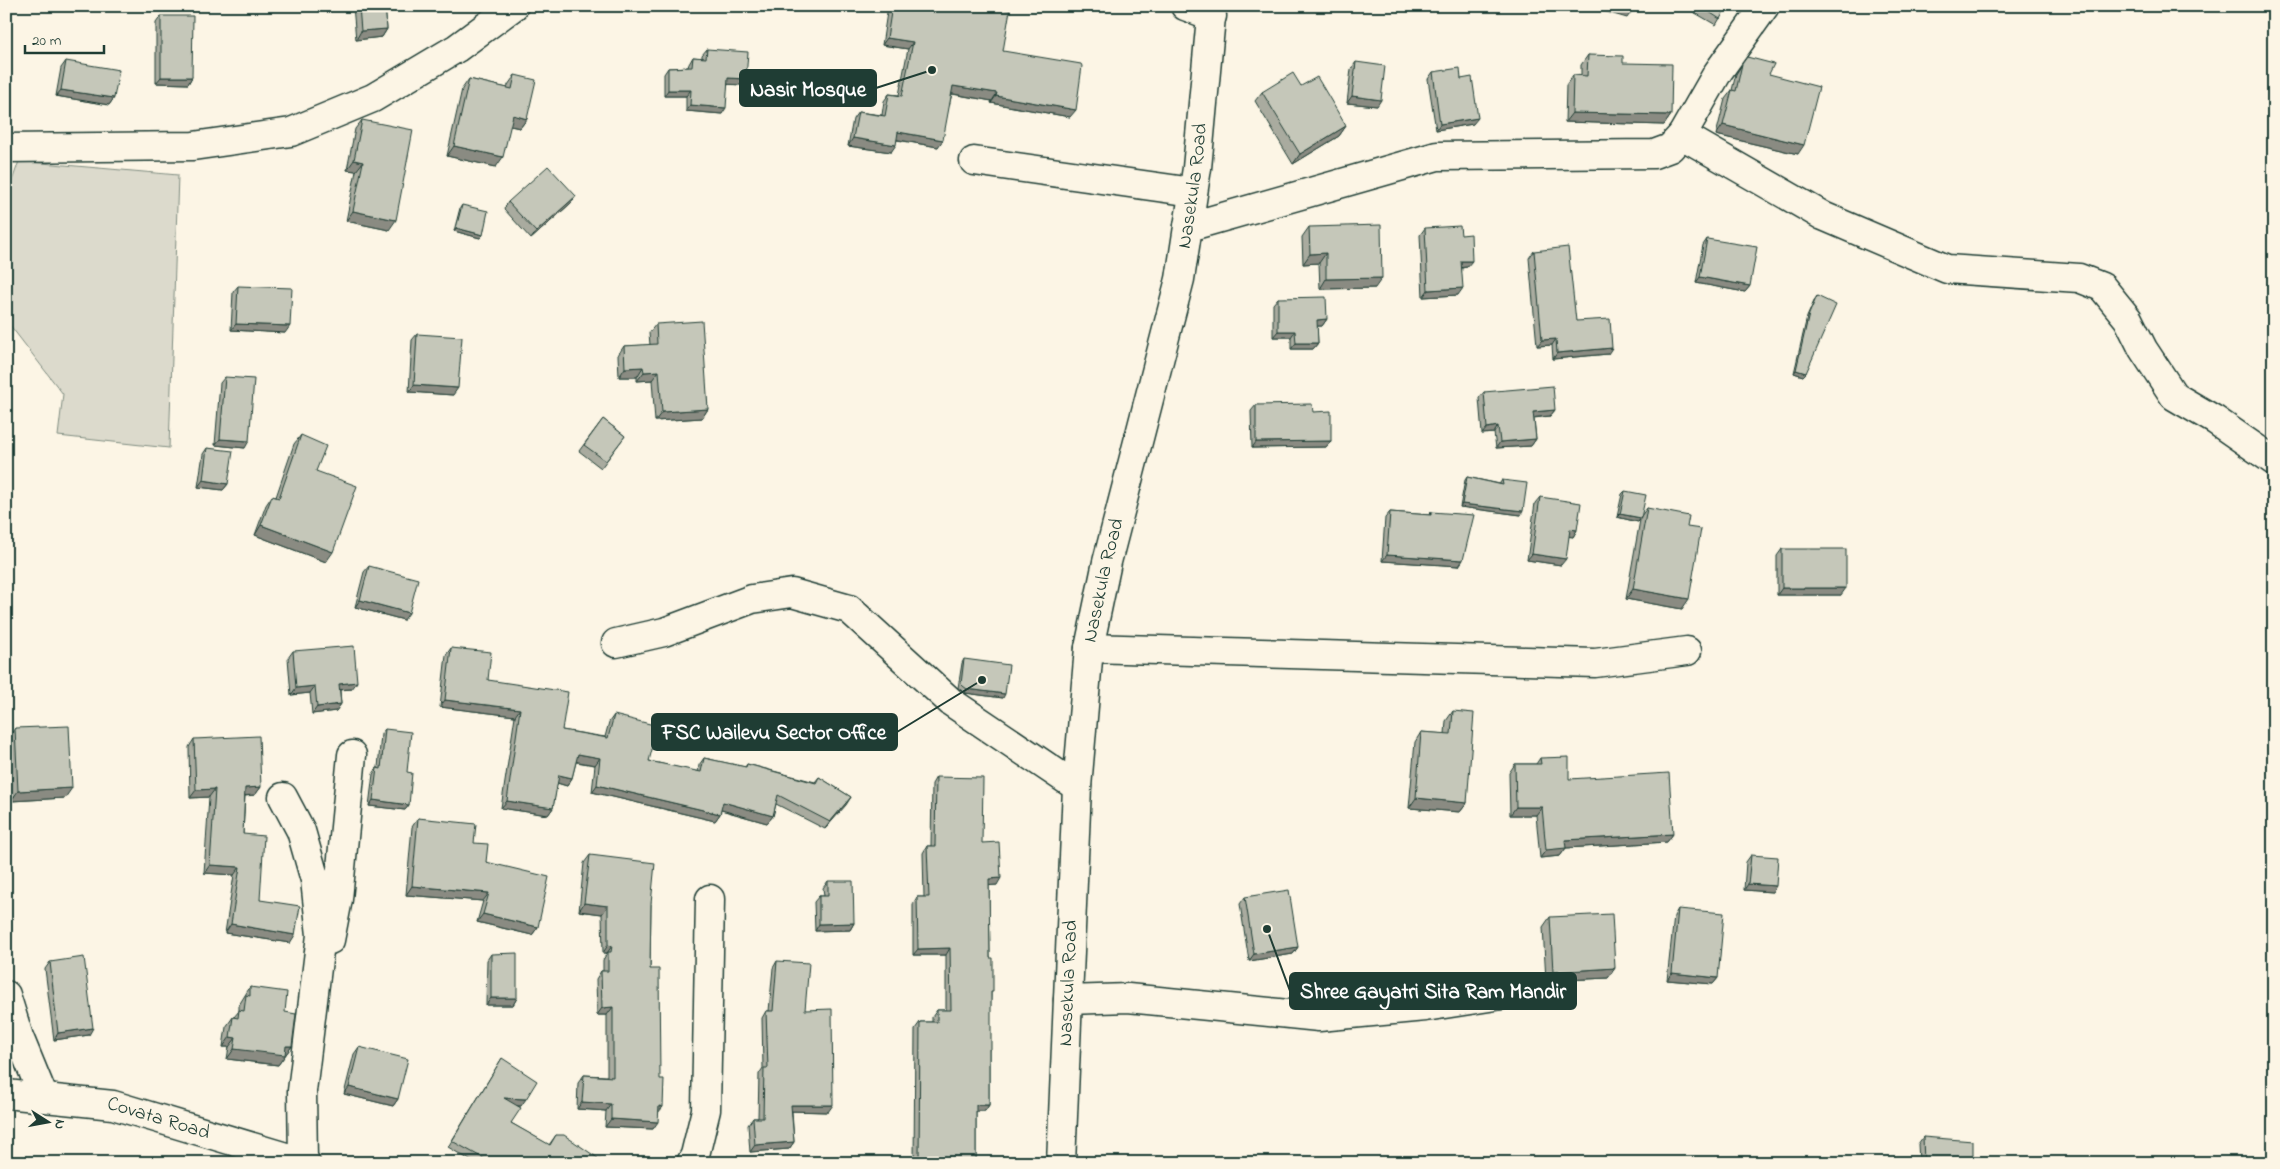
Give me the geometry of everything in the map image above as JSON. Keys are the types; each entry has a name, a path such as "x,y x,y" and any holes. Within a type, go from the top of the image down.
{"street":[{"path":"6,148 193,146 291,132 373,98 456,48 514,6"},
{"path":"1185,6 1212,11"},
{"path":"1188,227 1437,156 1654,154 1670,148 1682,135 1718,72 1765,6"},
{"name":"Nasekula Road","path":"1062,1163 1077,787 1089,648 1107,562 1180,279 1193,192 1212,11"},
{"path":"1682,135 1822,216 1947,269 2079,278 2102,287 2128,319 2143,349 2174,396 2215,420 2274,461"},
{"path":"974,161 1193,192"},
{"path":"616,643 664,632 752,599 792,593 849,609 951,702 1077,787"},
{"path":"1089,648 1595,663 1687,651"},
{"path":"302,1091 338,899 352,755"},
{"path":"283,797 301,831 316,880 321,935 302,1091 304,1162"},
{"path":"691,1163 695,1155 706,1110 710,898"},
{"path":"1068,1000 1128,998 1319,1017 1425,1007 1528,991"},
{"path":"6,995 19,1037 44,1098"},
{"name":"Covata Road","path":"6,1094 113,1105 304,1162"}],"shaded area":[{"path":"19,161 178,175 169,448 58,436 63,394 6,320 6,198"}],"building":[{"path":"359,6 385,6 387,29 361,31"},
{"path":"892,6 984,6 1010,10 1003,51 1081,64 1076,110 996,96 997,93 953,86 943,140 898,132 896,145 853,138 858,112 885,116 889,94 902,96 913,42 887,38"},
{"path":"1614,6 1633,6 1632,11"},
{"path":"1700,6 1727,6 1720,19"},
{"path":"161,16 193,16 192,77 161,77"},
{"path":"707,49 748,52 746,79 728,78 726,108 690,105 691,90 668,90 668,68 692,67 693,57 706,58"},
{"path":"1588,55 1623,56 1623,63 1672,64 1671,115 1572,113 1573,75 1587,76"},
{"path":"1747,57 1774,64 1769,74 1819,87 1804,145 1723,125 1732,90 1736,91 1742,64"},
{"path":"66,61 119,70 114,98 61,90"},
{"path":"1356,62 1385,66 1381,100 1352,96"},
{"path":"1460,68 1461,79 1472,77 1478,118 1440,124 1433,72"},
{"path":"1293,73 1301,86 1317,77 1346,126 1300,154 1262,92"},
{"path":"515,75 536,80 527,119 513,115 503,157 454,146 469,79 512,89"},
{"path":"362,120 413,130 396,220 353,211 363,162 354,160"},
{"path":"548,166 576,196 536,232 508,202"},
{"path":"462,205 488,211 483,235 456,228"},
{"path":"1381,225 1382,278 1326,279 1326,253 1310,254 1309,227"},
{"path":"1460,226 1461,235 1471,234 1472,261 1461,261 1463,288 1428,290 1425,228"},
{"path":"1707,239 1757,247 1750,286 1700,277"},
{"path":"1568,247 1576,321 1610,319 1612,348 1557,353 1556,339 1542,340 1534,251"},
{"path":"238,286 292,288 290,326 236,324"},
{"path":"1817,296 1836,305 1806,373 1796,370 1809,314"},
{"path":"1326,297 1327,319 1317,320 1318,343 1296,343 1295,331 1278,331 1278,298"},
{"path":"702,321 708,409 662,412 659,371 644,372 643,367 625,368 624,346 657,344 656,324"},
{"path":"417,334 462,337 458,388 414,385"},
{"path":"225,377 254,379 249,441 220,439"},
{"path":"1553,386 1555,410 1533,412 1536,439 1500,442 1498,426 1487,428 1484,392"},
{"path":"1312,404 1313,412 1331,411 1331,441 1256,442 1256,405"},
{"path":"603,419 625,436 606,461 584,445"},
{"path":"301,435 326,446 316,471 357,486 333,552 261,525 272,496 279,498"},
{"path":"207,448 233,451 228,484 203,480"},
{"path":"1467,477 1503,485 1502,480 1527,483 1523,511 1462,504"},
{"path":"1625,491 1646,495 1641,518 1620,514"},
{"path":"1540,497 1581,503 1577,530 1570,529 1566,559 1532,554"},
{"path":"1647,508 1689,516 1687,527 1701,529 1689,599 1633,589"},
{"path":"1390,512 1431,515 1431,512 1474,515 1463,560 1387,555"},
{"path":"1782,549 1846,549 1846,588 1782,588"},
{"path":"369,566 418,579 409,613 360,600"},
{"path":"354,646 357,682 339,684 341,704 317,707 315,686 296,688 293,651"},
{"path":"451,648 491,652 488,680 568,692 562,730 608,738 614,715 658,726 649,761 701,772 704,758 746,767 747,764 816,783 819,777 851,797 830,822 778,795 773,816 723,802 720,814 597,785 600,758 578,754 572,778 559,775 553,808 507,801 520,709 445,700"},
{"path":"964,659 1009,665 1005,694 967,689 963,686 961,684"},
{"path":"1453,711 1474,713 1467,803 1416,798 1421,732 1451,734"},
{"path":"69,726 72,788 18,791 15,728"},
{"path":"385,729 411,732 407,772 412,773 409,805 373,800 377,768 381,769"},
{"path":"259,736 261,787 245,788 243,834 264,836 260,900 300,906 295,935 231,924 240,867 210,865 215,789 196,790 194,739"},
{"path":"1569,757 1569,779 1669,773 1673,834 1565,840 1566,848 1546,850 1542,807 1516,807 1515,764 1541,764 1540,758"},
{"path":"936,777 983,778 982,843 999,842 1001,878 989,879 990,958 993,958 993,992 991,992 989,1105 976,1105 976,1163 919,1161 920,1022 937,1022 937,1010 951,1010 950,948 918,949 917,897 929,897 927,846 935,846"},
{"path":"418,818 476,824 474,843 488,844 486,862 549,877 538,927 483,914 489,893 412,886"},
{"path":"590,855 655,863 651,904 650,969 659,969 660,1079 664,1079 663,1107 659,1106 658,1122 611,1119 611,1104 582,1102 584,1075 613,1077 613,1007 602,1008 601,971 608,971 608,952 611,952 612,946 608,945 608,906 584,903"},
{"path":"1751,855 1778,857 1776,886 1748,884"},
{"path":"828,881 853,881 854,923 819,924 819,896 828,896"},
{"path":"1289,890 1298,947 1254,954 1245,897"},
{"path":"1678,909 1724,913 1718,978 1672,973"},
{"path":"1612,914 1615,968 1553,972 1550,917"},
{"path":"517,953 517,998 491,998 491,954"},
{"path":"84,957 93,1028 58,1033 50,962"},
{"path":"777,961 809,963 805,1010 832,1009 833,1105 791,1105 794,1142 755,1145 753,1118 763,1118 764,1068 768,1068 766,1011 773,1011"},
{"path":"250,987 287,992 285,1012 296,1014 292,1046 286,1046 285,1055 234,1049 236,1038 230,1037 233,1017 238,1018 239,1010 244,1011 246,995 250,996"},
{"path":"359,1047 408,1059 398,1099 349,1087"},
{"path":"502,1058 537,1081 526,1099 504,1098 521,1108 511,1123 550,1145 556,1135 564,1135 605,1163 492,1163 452,1141"},
{"path":"1923,1137 1973,1141 1973,1163 1924,1163"}],"place":[{"name":"Nasir Mosque","path":"932,70"},
{"name":"FSC Wailevu Sector Office","path":"982,680"},
{"name":"Shree Gayatri Sita Ram Mandir","path":"1267,929"}]}
